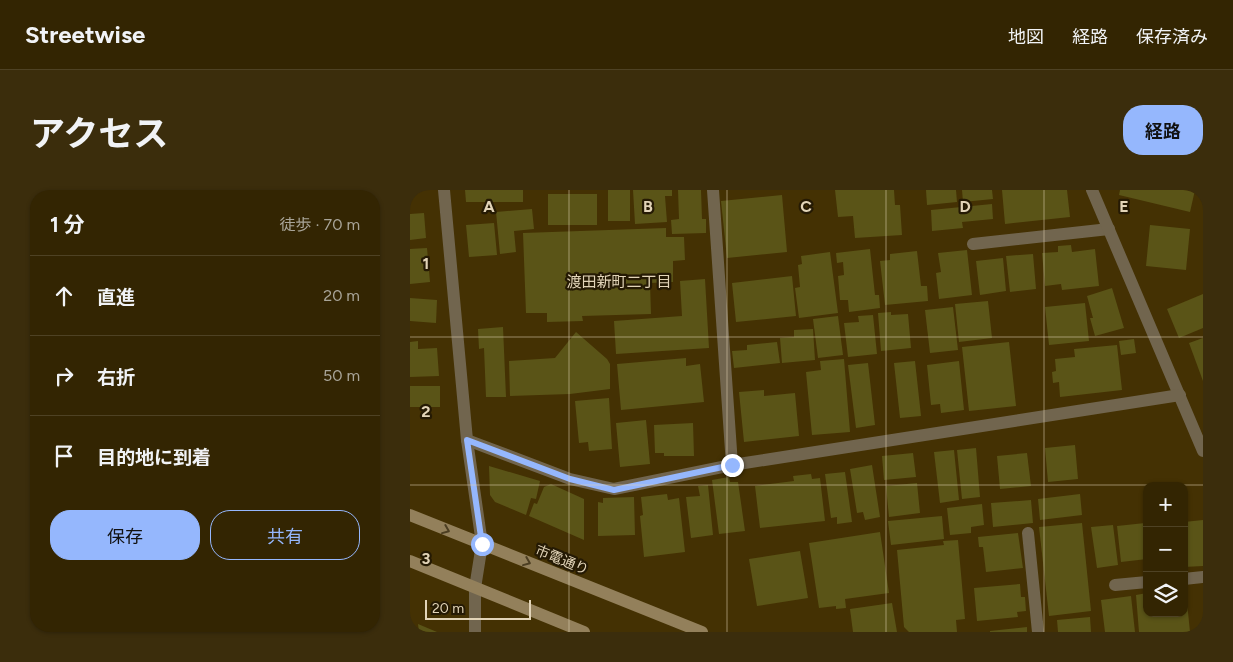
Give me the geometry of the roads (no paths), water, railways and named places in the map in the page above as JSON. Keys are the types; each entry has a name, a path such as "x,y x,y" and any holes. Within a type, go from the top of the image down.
{"street":[{"path":"444,190 467,440 482,544 474,588 475,632"},
{"path":"713,190 732,465"},
{"path":"1092,190 1203,451"},
{"path":"973,244 1109,229"},
{"path":"467,440 570,479 614,490 732,465 1180,395"},
{"name":"市電通り","path":"410,515 702,632"},
{"path":"1028,533 1038,632"},
{"path":"410,561 584,632"},
{"path":"1188,579 1203,577"},
{"path":"1115,585 1143,582"}],"district":[{"name":"渡田新町二丁目","path":"619,282"}]}
